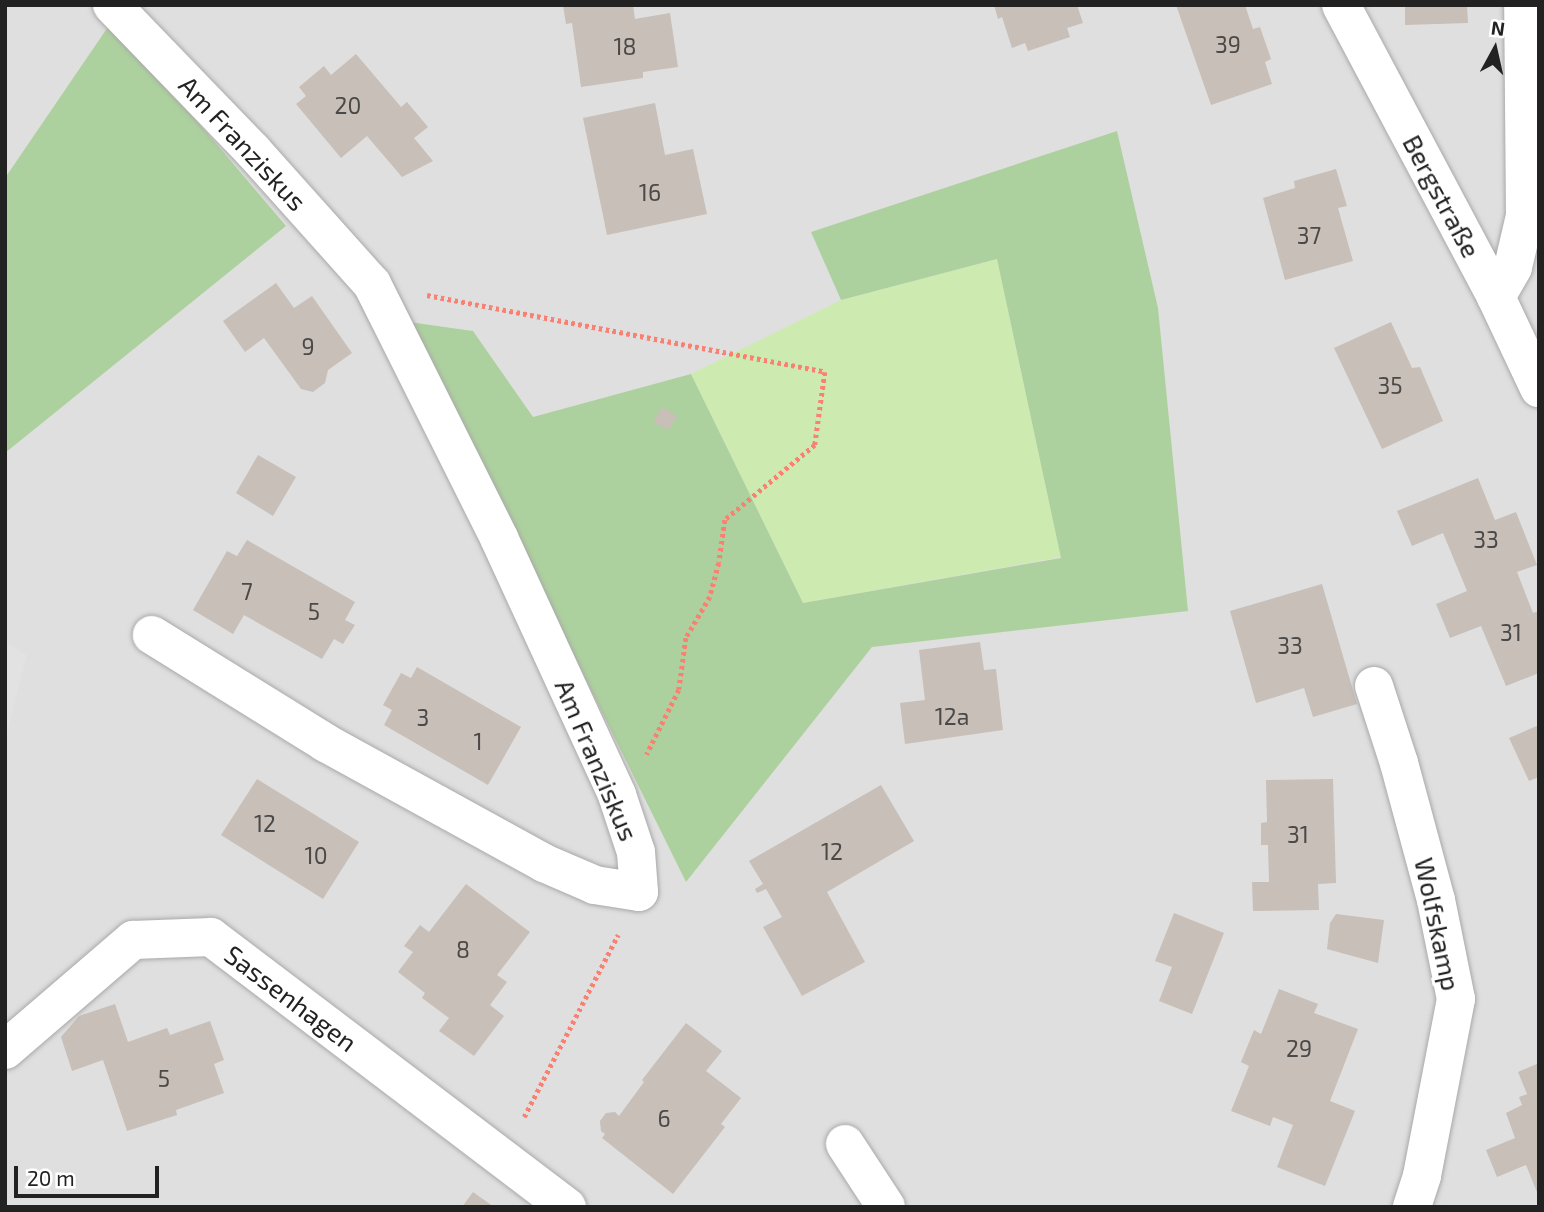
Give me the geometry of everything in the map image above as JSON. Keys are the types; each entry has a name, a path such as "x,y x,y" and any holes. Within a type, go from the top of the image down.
{"street":[{"name":"Am Franziskus","path":"112,5 253,151 372,284 499,538 617,795 636,852 639,892"},
{"name":"Bergstraße","path":"1341,5 1496,297 1539,388"},
{"path":"1496,297 1513,267 1525,216 1523,5"},
{"path":"152,635 326,743 544,863 595,885 639,892"},
{"name":"Wolfskamp","path":"1374,686 1399,763 1436,900 1457,999 1422,1176 1412,1207"},
{"name":"Sassenhagen","path":"5,1050 133,940 211,937 567,1207"},
{"path":"845,1144 886,1207"}],"path":[{"path":"372,284 825,372 815,445 725,520 719,564 710,597 686,638 679,690 654,744 617,795"},
{"path":"503,1158 639,892"}],"shaded area":[{"path":"5,5 1539,5 1539,1207 5,1207"},
{"path":"5,642 27,655 5,741"}],"green space":[{"path":"112,21 286,226 5,453 5,178"},
{"path":"1117,131 1158,308 1188,611 872,647 686,882 409,322 473,331 533,417 691,374 803,603 1061,558 997,259 841,300 811,232"},
{"path":"997,259 1061,557 803,603 691,374 841,300"}],"building":[{"path":"563,5 633,5 635,19 670,13 678,67 643,72 643,78 581,87 572,23 566,24"},
{"path":"994,5 1077,5 1083,23 1067,28 1070,37 1028,51 1025,43 1012,48 1002,17 998,19"},
{"path":"1176,5 1245,5 1253,29 1260,27 1271,59 1265,62 1272,84 1211,105"},
{"path":"1405,5 1467,5 1468,23 1405,25"},
{"path":"356,54 401,107 407,102 428,127 414,138 433,161 402,177 367,136 341,158 296,104 306,96 299,87 324,66 331,75"},
{"path":"655,103 665,155 693,149 707,214 607,235 583,118"},
{"path":"1336,169 1347,206 1338,208 1353,261 1285,280 1263,198 1295,188 1294,181"},
{"path":"276,283 294,308 312,296 352,353 328,370 325,383 313,392 301,389 264,338 245,352 223,321"},
{"path":"1391,322 1412,368 1420,367 1443,421 1382,449 1334,348"},
{"path":"662,407 677,416 668,430 653,422"},
{"path":"258,455 296,477 273,516 236,493"},
{"path":"1478,478 1495,520 1516,512 1537,565 1517,572 1533,613 1539,611 1539,673 1506,686 1481,626 1450,638 1436,604 1467,591 1443,533 1412,546 1397,511"},
{"path":"247,540 355,602 345,620 355,625 343,644 334,639 322,659 244,615 233,634 193,610 227,551 237,556"},
{"path":"1322,584 1357,704 1313,717 1304,688 1256,703 1230,611"},
{"path":"980,642 984,670 996,669 1003,730 905,744 900,703 925,700 919,650"},
{"path":"417,667 521,727 488,785 384,725 392,710 383,705 401,673 411,678"},
{"path":"1539,725 1539,777 1529,781 1509,738"},
{"path":"257,779 359,842 323,899 221,835"},
{"path":"1333,779 1336,883 1318,884 1319,910 1253,911 1252,882 1269,882 1268,845 1261,845 1261,823 1267,822 1266,780"},
{"path":"881,785 914,841 827,892 865,962 802,996 763,927 782,917 766,889 757,893 755,889 763,884 749,861"},
{"path":"466,884 530,932 497,975 507,982 490,1005 504,1016 474,1056 439,1031 449,1018 422,998 425,993 398,972 413,952 404,946 420,925 429,932"},
{"path":"1174,913 1224,933 1192,1014 1159,1001 1172,967 1155,961"},
{"path":"1336,914 1384,920 1378,963 1327,949 1330,923"},
{"path":"1279,989 1318,1004 1314,1013 1358,1029 1330,1101 1355,1111 1325,1186 1277,1167 1293,1125 1273,1117 1270,1126 1231,1111 1249,1066 1241,1062 1254,1030 1261,1034"},
{"path":"115,1004 128,1042 167,1028 170,1035 210,1021 224,1060 214,1064 224,1093 176,1110 177,1115 127,1131 103,1060 72,1071 61,1037 79,1016"},
{"path":"686,1023 722,1051 706,1071 741,1098 721,1124 725,1127 673,1194 602,1138 605,1134 601,1131 600,1121 606,1113 615,1112 619,1116 644,1082 642,1080"},
{"path":"1539,1063 1539,1197 1526,1165 1497,1177 1486,1150 1515,1138 1506,1113 1522,1105 1519,1097 1527,1094 1518,1072"},
{"path":"473,1192 494,1207 462,1207"}]}
